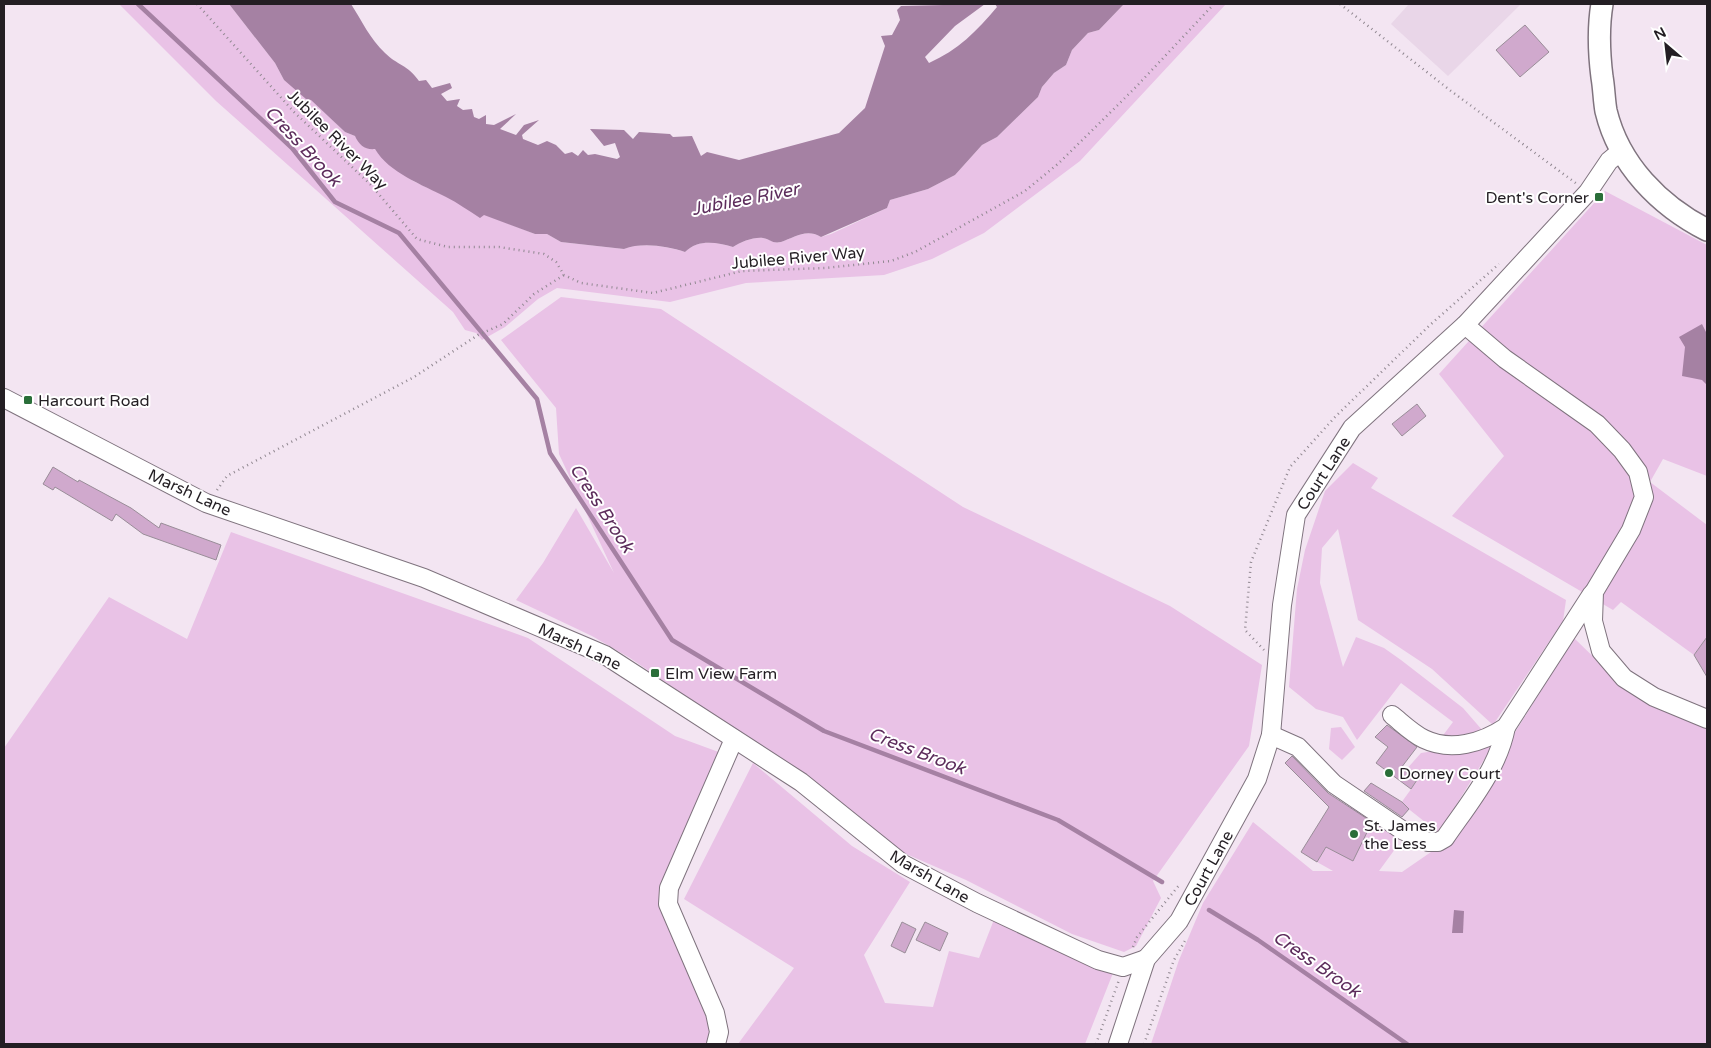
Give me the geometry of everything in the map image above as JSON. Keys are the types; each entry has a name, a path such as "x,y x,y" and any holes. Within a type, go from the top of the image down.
{"main road":[{"path":"1602,4 1599,51 1606,111 1621,151 1644,184 1683,218 1707,230"}],"street":[{"name":"Court Lane","path":"1146,959 1179,921 1257,779 1271,735 1282,605 1296,515 1352,428 1465,325 1588,192 1609,161 1621,151"},
{"path":"1392,715 1423,738 1438,744 1475,743 1494,736 1506,727 1632,530 1644,497 1638,472 1622,450 1597,424 1505,359 1465,325"},
{"name":"Marsh Lane","path":"4,398 206,503 424,578 605,655 801,782 903,864 978,904 1098,960 1123,967 1146,959"},
{"path":"1594,592 1593,621 1601,651 1624,678 1654,698 1707,718"},
{"path":"1271,735 1298,747 1334,784 1402,830 1428,842 1438,842 1445,838 1491,769 1502,749 1506,727"},
{"path":"716,1044 718,1032 715,1013 668,904 669,888 734,738"},
{"path":"1118,1044 1146,959"}],"path":[{"name":"Jubilee River Way","path":"197,4 294,112 372,185 417,240 448,247 499,247 544,254 556,262 564,275 581,282 653,293 742,271 825,268 892,261 915,252 1025,191 1052,168 1134,89 1214,4"},
{"path":"1340,4 1451,91 1588,192"},
{"path":"206,503 227,476 414,377 478,335 503,324 534,294 564,275"}],"shaded area":[{"path":"119,4 229,4 275,63 284,80 311,99 345,132 375,149 413,181 484,214 535,234 547,234 561,242 624,249 638,246 654,246 685,252 701,243 714,243 733,247 755,238 781,242 810,233 821,237 831,234 887,208 890,200 928,189 955,175 982,145 997,137 1038,97 1042,87 1054,73 1066,65 1072,50 1088,33 1099,30 1124,4 1226,4 1080,161 984,233 932,259 884,275 746,283 670,302 557,288 538,299 505,327 482,340 476,333 465,330 453,312 216,101"},
{"path":"1409,4 1521,4 1448,76 1391,24"},
{"path":"1605,191 1707,245 1707,476 1663,459 1650,482 1707,525 1707,637 1694,655 1621,602 1613,610 1452,516 1504,456 1439,374"},
{"path":"561,297 661,309 963,507 1170,606 1262,665 1249,746 1153,881 1161,898 1136,946 1124,952 1072,934 966,880 897,850 763,749 630,658 592,636 516,600 543,563 576,508 614,573 559,454 556,408 501,340"},
{"path":"1353,463 1378,478 1371,488 1566,600 1563,621 1493,725 1432,669 1358,620 1338,529 1322,548 1320,583 1343,667 1356,637 1384,648 1463,708 1483,731 1441,738 1453,722 1401,683 1357,740 1343,717 1316,709 1289,687 1297,589 1305,550 1325,491"},
{"path":"231,532 528,638 675,736 724,754 665,898 716,1038 711,1044 4,1044 4,748 109,597 187,639"},
{"path":"1574,638 1611,674 1700,726 1707,726 1707,1044 1151,1044 1179,960 1203,903 1253,822 1313,871 1333,871 1317,862 1352,804 1398,831 1398,845 1379,871 1402,872 1447,841"},
{"path":"1341,727 1355,747 1342,760 1329,749 1331,728"},
{"path":"1493,745 1439,833 1401,803 1417,781 1405,771 1421,753 1441,750 1462,753"},
{"path":"753,763 852,846 910,882 864,955 885,1003 933,1007 949,951 979,958 995,917 1113,973 1085,1044 738,1044 794,968 684,899"}],"water":[{"name":"Jubilee River","path":"229,4 351,4 380,48 389,57 411,72 419,81 426,80 432,88 450,83 452,88 441,94 447,101 460,99 457,106 463,110 472,109 474,117 479,119 486,115 486,124 494,125 516,114 500,129 516,135 524,125 539,120 522,135 523,139 538,145 547,141 556,145 565,154 572,152 578,156 583,150 588,155 595,154 617,159 620,157 615,143 604,146 590,129 624,130 633,139 639,132 670,134 673,137 692,136 701,156 707,152 739,160 839,133 865,108 885,46 881,36 892,35 900,20 897,10 901,6 985,4 955,26 925,57 929,63 949,52 966,39 997,7 995,4 1124,4 1099,30 1088,33 1072,50 1066,65 1054,73 1042,87 1038,97 997,137 982,145 955,175 928,189 890,200 887,208 821,237 810,233 795,236 781,242 755,238 733,247 714,243 701,243 685,252 654,246 624,249 561,242 547,234 535,234 484,215 480,218 450,199 398,172 375,149 368,149 363,146 355,136 345,132 311,100 306,99 284,80 275,63"},
{"path":"1702,324 1707,334 1707,385 1702,380 1682,376 1685,347 1679,337"},
{"path":"1454,910 1464,911 1463,933 1452,933"}],"building":[{"path":"1525,25 1549,52 1520,77 1496,50"},
{"path":"1417,404 1426,416 1402,436 1392,424"},
{"path":"53,467 78,482 79,480 131,508 159,528 161,523 221,545 216,560 143,534 116,514 112,521 55,487 53,490 43,484"},
{"path":"1707,637 1707,677 1694,655"},
{"path":"1387,725 1417,747 1401,768 1417,780 1411,789 1376,763 1388,747 1375,737"},
{"path":"1292,756 1328,793 1372,822 1353,861 1326,847 1317,862 1301,852 1329,807 1285,763"},
{"path":"1371,783 1402,802 1409,809 1402,817 1364,791"},
{"path":"902,922 916,929 905,953 891,946"},
{"path":"925,922 948,933 940,951 916,940"}],"waterway":[{"name":"Cress Brook","path":"138,4 292,148 335,202 399,233 537,399 550,453 672,640 824,731 1058,820 1162,882"},
{"name":"Cress Brook","path":"1209,910 1258,940 1407,1044"}],"place":[{"name":"Dent's Corner","path":"1599,197"},
{"name":"Harcourt Road","path":"28,400"},
{"name":"Elm View Farm","path":"655,673"},
{"name":"Dorney Court","path":"1389,773"},
{"name":"St. James the Less","path":"1354,834"}]}
